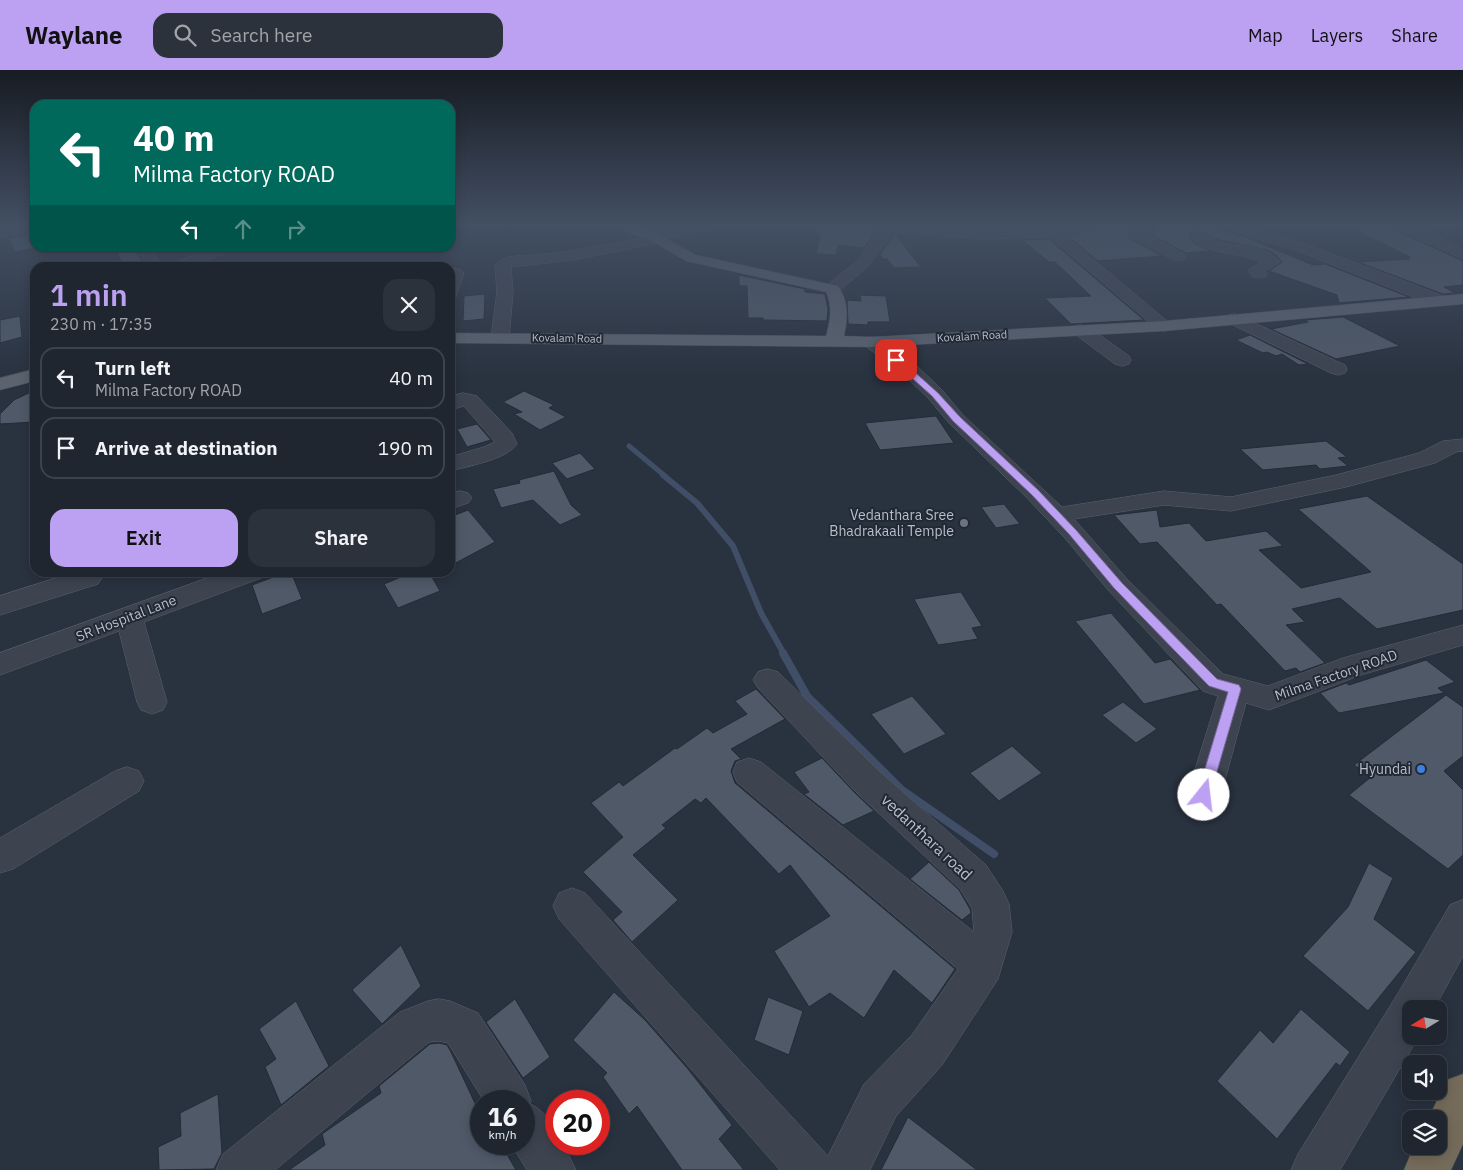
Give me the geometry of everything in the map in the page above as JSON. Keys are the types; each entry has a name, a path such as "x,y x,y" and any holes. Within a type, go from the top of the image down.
{"highway":[{"path":"1447,1128 1463,1096"},
{"path":"1426,1170 1434,1155"}],"main road":[{"path":"774,276 832,289 838,297 840,322 834,341"},
{"name":"Kovalam Road","path":"455,338 872,342 1164,326 1463,298"},
{"path":"0,384 30,376"}],"street":[{"path":"500,338 505,292 504,276"},
{"path":"832,289 847,276"},
{"path":"1105,276 1164,326"},
{"path":"1378,276 1440,300"},
{"path":"1235,319 1338,369"},
{"path":"1081,330 1122,360"},
{"name":"Milma Factory ROAD","path":"872,342 908,369 935,394 956,419 1056,515 1118,585 1213,683 1269,698 1353,666 1463,635"},
{"path":"455,402 463,399 470,400 504,438 506,444 492,452 455,463"},
{"path":"1056,515 1164,498 1231,504 1338,482 1427,458 1451,446 1463,444"},
{"path":"0,606 86,577"},
{"name":"SR Hospital Lane","path":"0,664 238,577"},
{"path":"129,617 152,702"},
{"name":"vedanthara road","path":"768,680 868,782 973,877 990,904 993,932 984,965 927,1050 880,1100 846,1170"},
{"path":"1204,795 1235,689"},
{"path":"749,772 984,965"},
{"path":"0,857 127,781"},
{"path":"572,906 811,1170"},
{"path":"1417,1000 1463,918"},
{"path":"239,1170 415,1027 432,1019 451,1021 463,1028 502,1090"},
{"path":"1314,1170 1402,1025"},
{"path":"535,1141 553,1170"}],"building":[{"path":"739,276 745,276 805,289 805,292 825,294 828,309 827,321 748,318 747,286 739,286"},
{"path":"1070,276 1093,276 1144,320 1071,324 1045,298 1091,296"},
{"path":"1284,276 1356,276 1409,297 1339,303 1337,295"},
{"path":"1396,276 1463,276 1463,285 1444,287 1455,293 1443,294"},
{"path":"485,294 484,319 463,321 464,296"},
{"path":"860,295 886,296 890,322 868,322 868,325 848,324 847,300 861,301"},
{"path":"20,316 22,337 0,343 0,320"},
{"path":"1343,317 1400,346 1336,359 1271,329 1308,322 1305,320"},
{"path":"1250,335 1308,364 1299,365 1282,354 1276,356 1267,352 1263,353 1236,340"},
{"path":"524,391 554,405 549,408 566,417 540,430 514,414 522,412 503,402"},
{"path":"30,392 30,422 0,424 0,414 14,400"},
{"path":"936,416 954,443 880,450 865,423"},
{"path":"477,424 491,440 467,447 457,429"},
{"path":"1326,441 1347,457 1338,458 1348,466 1320,469 1316,465 1263,470 1240,449"},
{"path":"580,453 595,469 567,479 552,463"},
{"path":"554,471 571,505 582,515 560,525 533,500 501,508 493,489 520,483 519,480"},
{"path":"1367,496 1463,564 1463,610 1377,629 1340,598 1292,609 1305,622 1286,625 1325,663 1300,672 1296,668 1285,671 1221,604 1217,605 1157,542 1140,544 1114,515 1157,510 1160,527 1189,523 1206,541 1266,531 1283,546 1259,550 1301,588 1371,572 1298,509"},
{"path":"1004,504 1020,524 996,528 981,507"},
{"path":"468,510 495,542 455,563 455,515"},
{"path":"274,577 293,577 302,599 262,614 252,585"},
{"path":"401,577 432,577 440,591 398,608 384,584"},
{"path":"961,592 982,626 972,628 978,639 938,645 914,599"},
{"path":"1111,613 1155,663 1170,659 1200,690 1144,704 1075,621"},
{"path":"1426,660 1455,682 1438,688 1444,693 1339,713 1320,693 1346,683 1349,685"},
{"path":"756,689 785,719 731,749 741,759 735,761 731,771 735,783 955,969 932,1003 894,970 864,1018 830,993 809,1007 774,951 830,916 790,865 779,874 706,798 701,803 695,799 662,825 666,828 633,855 678,900 632,942 613,920 622,912 583,872 623,837 591,803 619,782 623,786 675,748 677,749 707,728 713,733 747,714 735,701"},
{"path":"1446,695 1463,707 1463,756 1444,771 1463,790 1463,855 1448,869 1349,795 1371,777 1354,765"},
{"path":"912,696 946,734 904,754 871,714"},
{"path":"1123,702 1157,729 1136,743 1102,715"},
{"path":"1012,746 1042,773 999,801 970,773"},
{"path":"822,758 874,811 843,825 804,794 809,792 794,772"},
{"path":"929,862 959,890 970,909 971,913 962,920 910,879"},
{"path":"1369,863 1393,878 1374,919 1416,952 1368,1011 1303,956 1348,907"},
{"path":"401,945 421,986 382,1024 352,990"},
{"path":"614,992 645,1020 688,1069 732,1125 719,1139 744,1170 682,1170 637,1106 629,1114 603,1077 607,1073 573,1040"},
{"path":"768,997 803,1011 789,1055 754,1040"},
{"path":"515,999 550,1057 523,1078 486,1022"},
{"path":"296,1001 329,1066 281,1105 265,1067 276,1059 259,1029"},
{"path":"1301,1009 1350,1052 1340,1066 1336,1063 1277,1139 1217,1081 1260,1030 1273,1043"},
{"path":"439,1043 447,1045 470,1093 470,1155 507,1155 516,1170 289,1170 325,1145 322,1134 381,1093 379,1086 430,1044"},
{"path":"218,1094 222,1153 214,1169 159,1170 158,1147 181,1136 180,1113"},
{"path":"908,1117 977,1170 881,1170"}],"waterway":[{"path":"629,446 665,476"},
{"path":"663,475 697,503 733,546 761,613 784,654"},
{"path":"783,653 807,696 902,790 994,854"}],"place":[{"name":"Vedanthara Sree Bhadrakaali Temple","path":"964,523"},
{"name":"Hyundai","path":"1421,769"}],"route":[{"path":"896,360 935,394 956,419 1034,492 1118,585 1213,683 1235,689 1204,795"}]}
